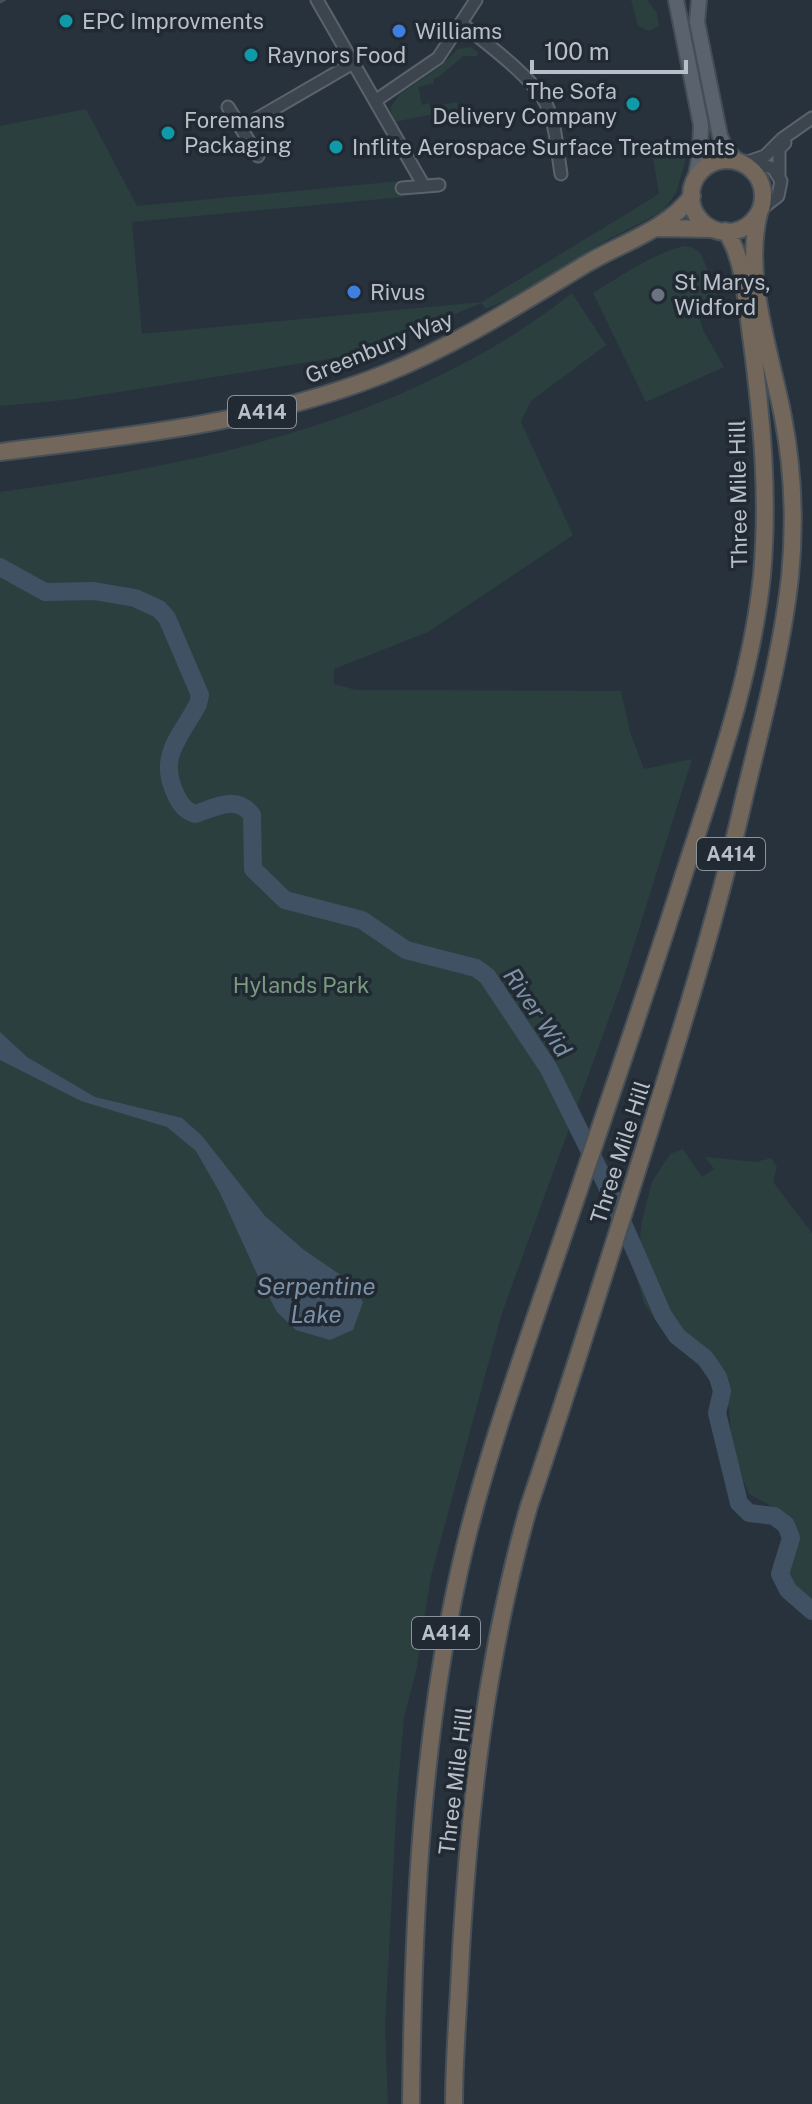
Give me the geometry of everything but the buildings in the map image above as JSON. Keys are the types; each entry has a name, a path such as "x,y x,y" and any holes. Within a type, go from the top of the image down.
{"highway":[{"name":"A414","path":"727,160 744,163 753,171 760,182 763,199 759,212 747,225 734,231 719,230 698,216 693,189 702,171 727,160"},
{"name":"Greenbury Way","path":"0,452 209,424 268,411 355,385 474,332 613,248 654,228 679,210 693,189"},
{"name":"Three Mile Hill","path":"454,2104 469,1821 497,1640 529,1506 699,977 773,673 790,576 793,519 791,472 756,280 755,228 759,212"},
{"name":"Greenbury Way","path":"654,228 719,230"},
{"name":"Three Mile Hill","path":"411,2104 410,2024 417,1885 431,1732 443,1649 482,1481 720,760 742,680 761,579 765,476 757,384 738,260 734,244 719,230"}],"main road":[{"path":"676,0 701,125 700,153 693,189"},
{"path":"699,0 697,22 720,136 726,149 744,163"}],"street":[{"path":"317,0 424,186"},
{"path":"375,101 438,58 476,0"},
{"path":"461,23 533,86 544,101 561,174"},
{"path":"241,128 353,63"},
{"path":"228,107 258,156"},
{"path":"759,212 778,196 781,186 779,149 812,118"},
{"path":"744,163 765,156 782,139 800,128"},
{"path":"744,163 767,165 779,176"},
{"path":"402,188 439,185"}],"green space":[{"path":"631,0 647,0 657,13 659,26 649,31 638,26"},
{"path":"471,47 478,52 477,56 463,56 433,79 434,83 418,87 422,105 429,103 430,107 457,102 458,109 394,122 390,108 400,94 440,67 458,49"},
{"path":"86,109 137,206 401,181 403,197 132,222 142,334 482,302 659,194 653,158 683,153 686,159 676,193 663,211 600,244 516,296 486,309 481,303 361,354 74,399 0,406 0,126"},
{"path":"684,246 695,249 701,255 720,291 697,310 703,330 724,367 646,402 593,293 648,260"},
{"name":"Hylands Park","path":"572,293 606,345 531,401 521,422 573,535 428,632 334,669 334,684 356,690 621,691 630,732 644,769 692,759 624,977 502,1313 431,1576 417,1667 404,1718 397,1797 385,2027 388,2104 0,2104 0,492 151,468 226,451 373,405 443,374 509,337"},
{"path":"683,1149 702,1177 714,1169 705,1157 756,1162 771,1158 777,1167 773,1182 812,1233 812,1617 808,1617 777,1588 790,1570 795,1532 788,1515 749,1494 731,1435 724,1386 670,1342 644,1303 636,1276 642,1221 652,1182 670,1154"}],"water":[{"name":"Serpentine Lake","path":"0,1032 27,1057 95,1097 182,1118 202,1136 265,1216 304,1250 351,1282 363,1302 353,1330 330,1340 296,1330 277,1312 220,1193 196,1151 167,1127 81,1101 0,1060"}],"waterway":[{"path":"0,2 4,0"},
{"name":"River Wid","path":"0,567 45,592 94,591 135,598 159,609 167,618 200,695 173,748 169,770 171,783 180,803 195,814 232,804 239,805 252,815 253,869 285,900 362,920 406,950 476,968 487,976 549,1069 605,1182 663,1315 677,1336 705,1358 718,1377 722,1391 717,1413 739,1503 749,1513 774,1516 786,1525 791,1538 780,1574 788,1590 812,1611"}],"place":[{"name":"EPC Improvments","path":"66,21"},
{"name":"Williams","path":"399,31"},
{"name":"Raynors Food","path":"251,55"},
{"name":"The Sofa Delivery Company","path":"633,104"},
{"name":"Foremans Packaging","path":"168,133"},
{"name":"Inflite Aerospace Surface Treatments","path":"336,147"},
{"name":"Rivus","path":"354,292"},
{"name":"St Marys, Widford","path":"658,295"}]}
